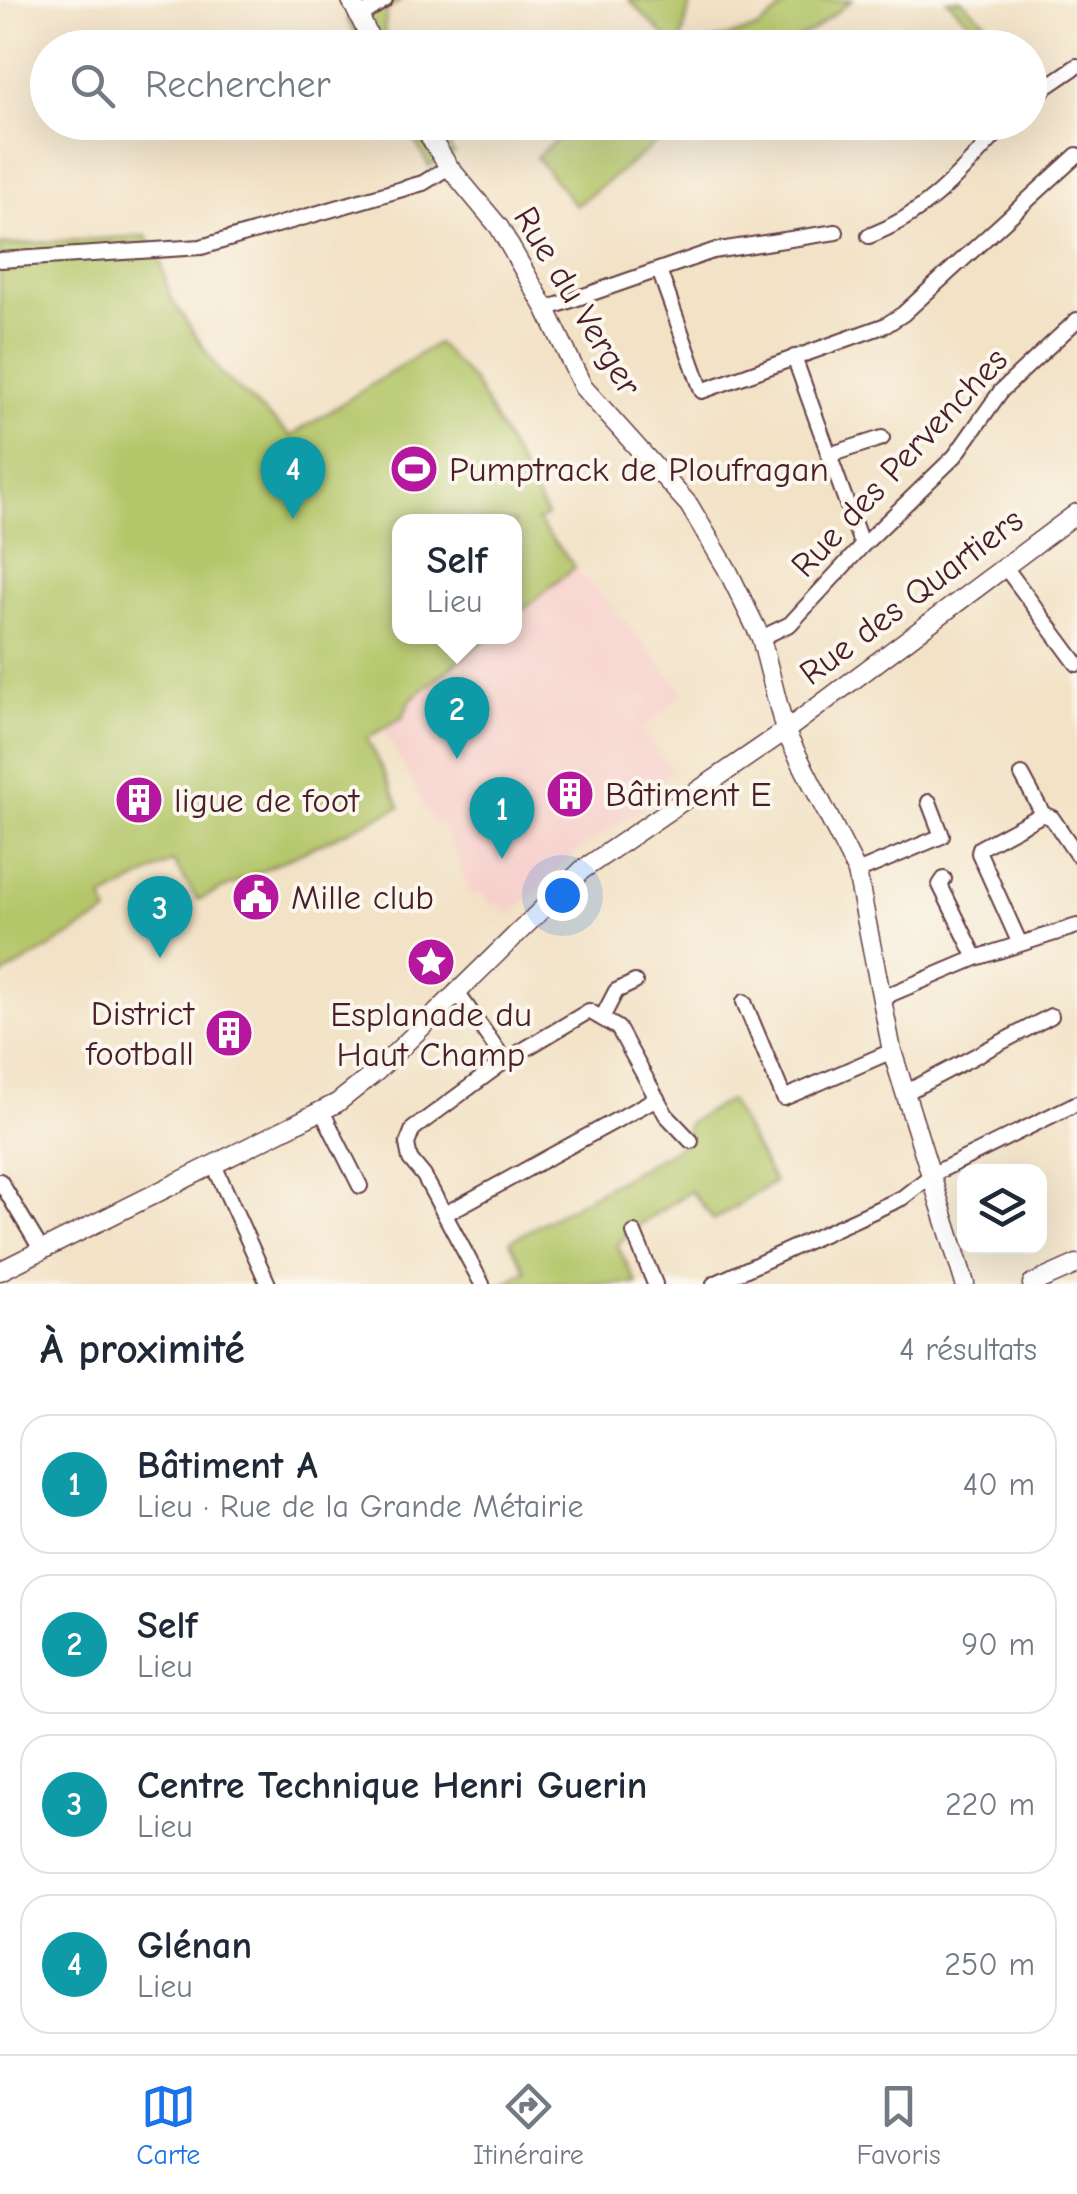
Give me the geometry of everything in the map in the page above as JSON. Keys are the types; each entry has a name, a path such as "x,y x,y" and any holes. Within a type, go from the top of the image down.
{"street":[{"path":"355,8 386,0"},
{"path":"1047,86 1077,66"},
{"name":"Rue du Verger","path":"431,140 449,168 499,227 546,309 583,387 689,505 761,638 785,731 857,872 892,1052 965,1284"},
{"path":"869,236 929,205 990,140"},
{"path":"659,270 702,391 886,325 904,314 1077,155"},
{"path":"0,260 201,247 423,183 449,168"},
{"path":"546,309 713,251 836,232"},
{"name":"Rue des Pervenches","path":"761,638 790,624 862,546 955,456 1001,392 1077,320"},
{"path":"794,358 862,546"},
{"path":"829,455 882,438"},
{"name":"Rue des Quartiers","path":"0,1271 322,1110 376,1072 582,870 785,731 1077,513"},
{"path":"1005,566 1077,664"},
{"path":"1022,775 1043,814 1052,818 1077,855"},
{"path":"857,872 942,836 929,802"},
{"path":"1020,944 979,853 982,844 1043,814"},
{"path":"944,879 940,885 976,958"},
{"path":"882,1002 891,994 976,958 1077,926"},
{"path":"602,1018 616,992 635,982"},
{"path":"456,991 505,1061"},
{"path":"744,1002 784,1098 892,1052"},
{"path":"482,1284 424,1176 410,1159 407,1144 413,1129 505,1061 589,1010 618,1028 666,1115 691,1141"},
{"path":"905,1092 1051,1016"},
{"path":"445,1214 657,1098"},
{"path":"714,1284 902,1198 932,1174 1077,1103"},
{"path":"322,1110 360,1186"},
{"path":"214,1166 265,1283"},
{"path":"0,1181 42,1250"},
{"path":"634,1233 655,1284"},
{"path":"1032,1284 1077,1264"}],"shaded area":[{"path":"575,567 684,693 643,729 673,773 658,782 662,795 575,853 510,916 499,905 489,905 483,893 472,896 441,823 433,824 384,728 403,717 410,700 480,644 522,644 522,610"}],"green space":[{"path":"367,0 401,0 387,11 384,30 353,30 347,19"},
{"path":"629,0 691,0 684,30 659,30"},
{"path":"793,0 852,0 813,30 752,30"},
{"path":"947,0 961,0 995,30 978,30"},
{"path":"414,140 446,140 454,154 429,166"},
{"path":"556,140 660,140 576,206 536,157"},
{"path":"146,236 159,255 170,297 221,374 291,436 437,343 474,382 547,516 537,521 575,567 522,610 522,514 392,514 392,644 480,644 410,700 403,717 367,738 400,807 198,900 173,861 103,899 108,913 0,977 0,245"},
{"path":"729,1100 774,1182 714,1220 691,1191 640,1224 617,1245 637,1284 503,1284 526,1271 510,1241 682,1145 689,1122"}],"place":[{"name":"Pumptrack de Ploufragan","path":"414,469"},
{"name":"Glénan","path":"293,519"},
{"name":"Self","path":"457,759"},
{"name":"Bâtiment E","path":"570,794"},
{"name":"ligue de foot","path":"139,800"},
{"name":"Bâtiment A","path":"502,859"},
{"name":"Mille club","path":"256,897"},
{"name":"Centre Technique Henri Guerin","path":"160,958"},
{"name":"Esplanade du Haut Champ","path":"431,962"},
{"name":"District football","path":"229,1033"}]}
